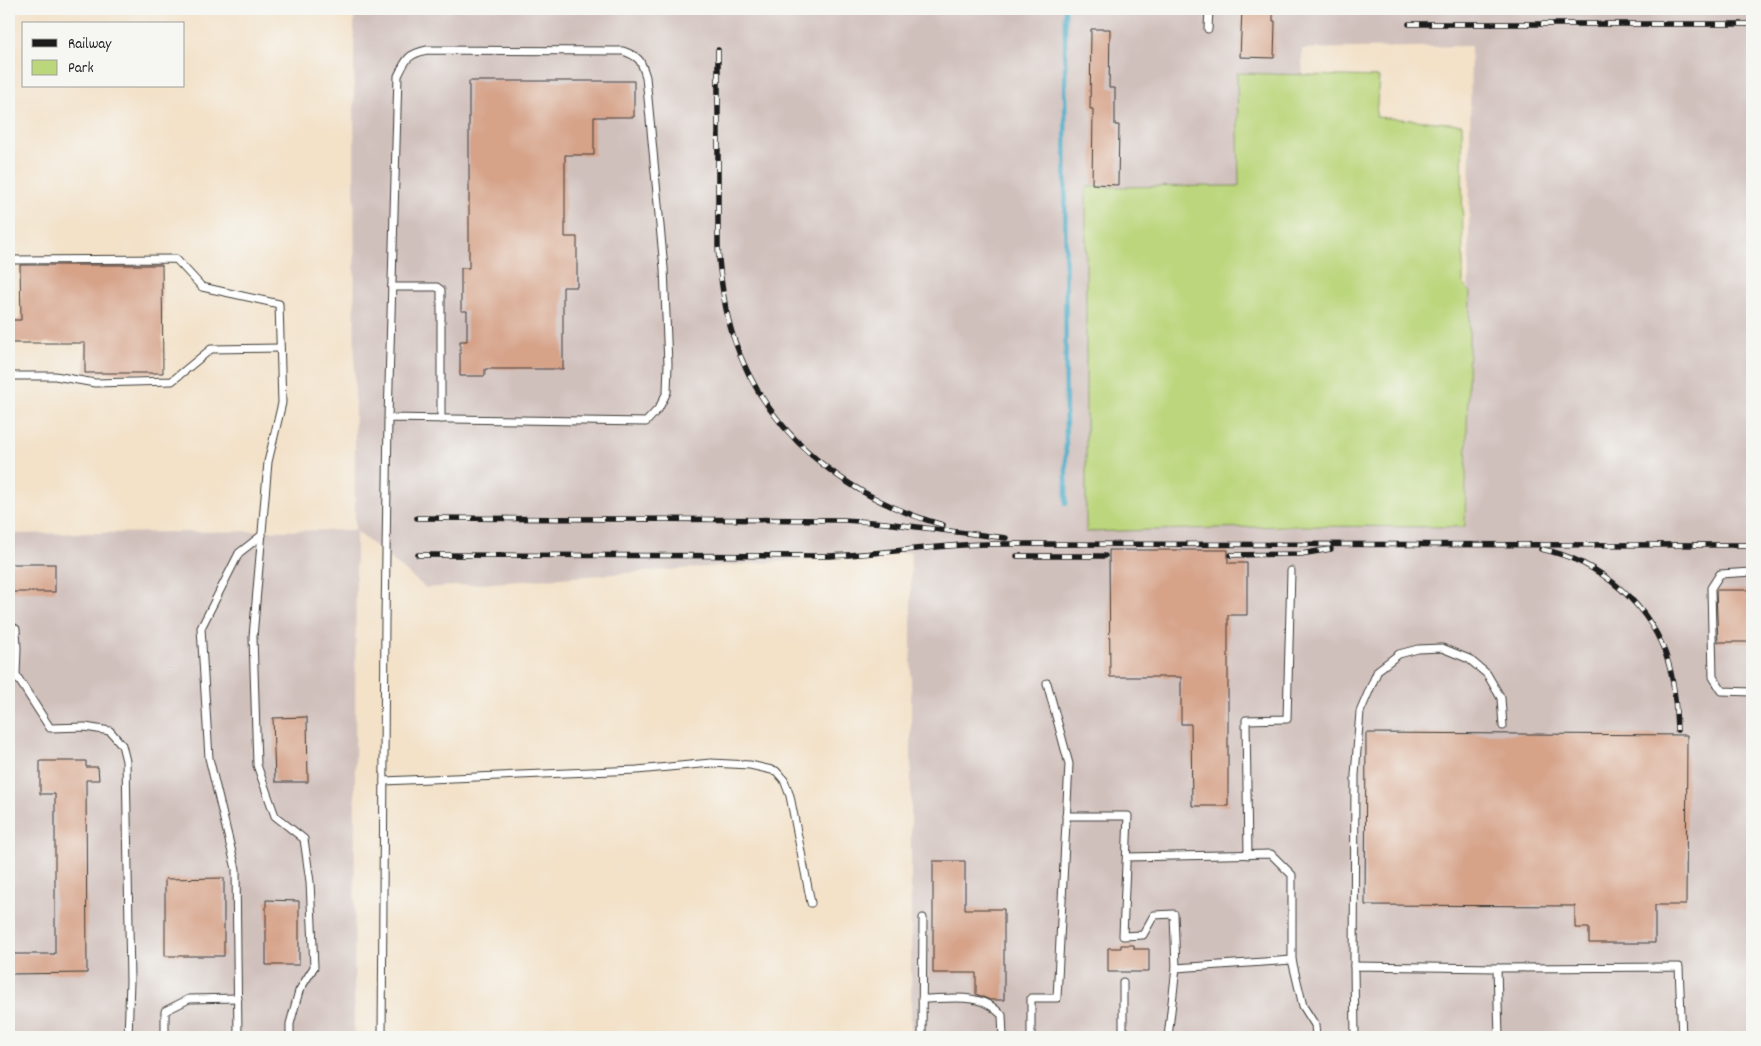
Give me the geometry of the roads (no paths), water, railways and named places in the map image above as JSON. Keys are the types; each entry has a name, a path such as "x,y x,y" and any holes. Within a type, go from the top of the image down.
{"lane":[{"path":"1208,29 1209,9"},
{"path":"382,1037 388,418 398,76 404,63 413,53 427,50 623,51 636,55 646,77 664,268 667,392 659,408 646,422 388,418"},
{"path":"9,260 176,259 202,287 279,304 282,403 268,462 253,637 257,765 275,816 304,839 310,882 314,967 299,991 290,1024 290,1037"},
{"path":"392,287 437,287 441,290 441,419"},
{"path":"9,376 55,376 94,383 172,381 211,349 280,348"},
{"path":"238,1037 236,869 209,758 201,628 239,553 262,535"},
{"path":"1248,854 1246,720 1287,719 1291,571"},
{"path":"1752,572 1720,574 1711,588 1713,678 1722,691 1752,692 1752,699"},
{"path":"9,624 16,629 17,648 12,673 50,728 85,727 110,731 122,745 126,762 130,981 128,1037"},
{"path":"1355,1037 1354,775 1360,712 1378,670 1399,654 1418,649 1442,648 1469,659 1487,674 1501,698 1503,726"},
{"path":"1031,1037 1031,998 1057,998 1069,764 1048,683"},
{"path":"384,781 637,770 711,763 750,765 776,771 784,780 790,796 811,903"},
{"path":"1066,816 1128,816 1123,936 1143,935 1154,915 1174,914 1176,968 1168,1037"},
{"path":"1127,857 1270,854 1292,875 1292,960 1303,1006 1315,1025 1316,1037"},
{"path":"922,1037 923,918"},
{"path":"1176,968 1292,960"},
{"path":"1354,966 1497,968 1679,967 1682,1037"},
{"path":"1497,968 1499,1037"},
{"path":"1123,982 1124,1037"},
{"path":"165,1037 165,1011 190,999 238,998"},
{"path":"922,999 965,999 990,1005 1002,1015 1004,1037"}],"waterway":[{"path":"1065,9 1066,504"}],"railway":[{"path":"1409,24 1752,24"},
{"path":"718,50 719,258 727,314 733,336 747,371 766,403 788,432 814,457 843,479 874,498 908,513 943,525"},
{"path":"417,518 844,520 885,523 1006,538"},
{"path":"418,555 830,556 987,544 1752,545"},
{"path":"1231,555 1301,554 1331,549"},
{"path":"1541,549 1563,555 1603,575 1621,589 1651,624 1669,665 1674,689 1677,730"},
{"path":"1017,556 1105,556"}]}
